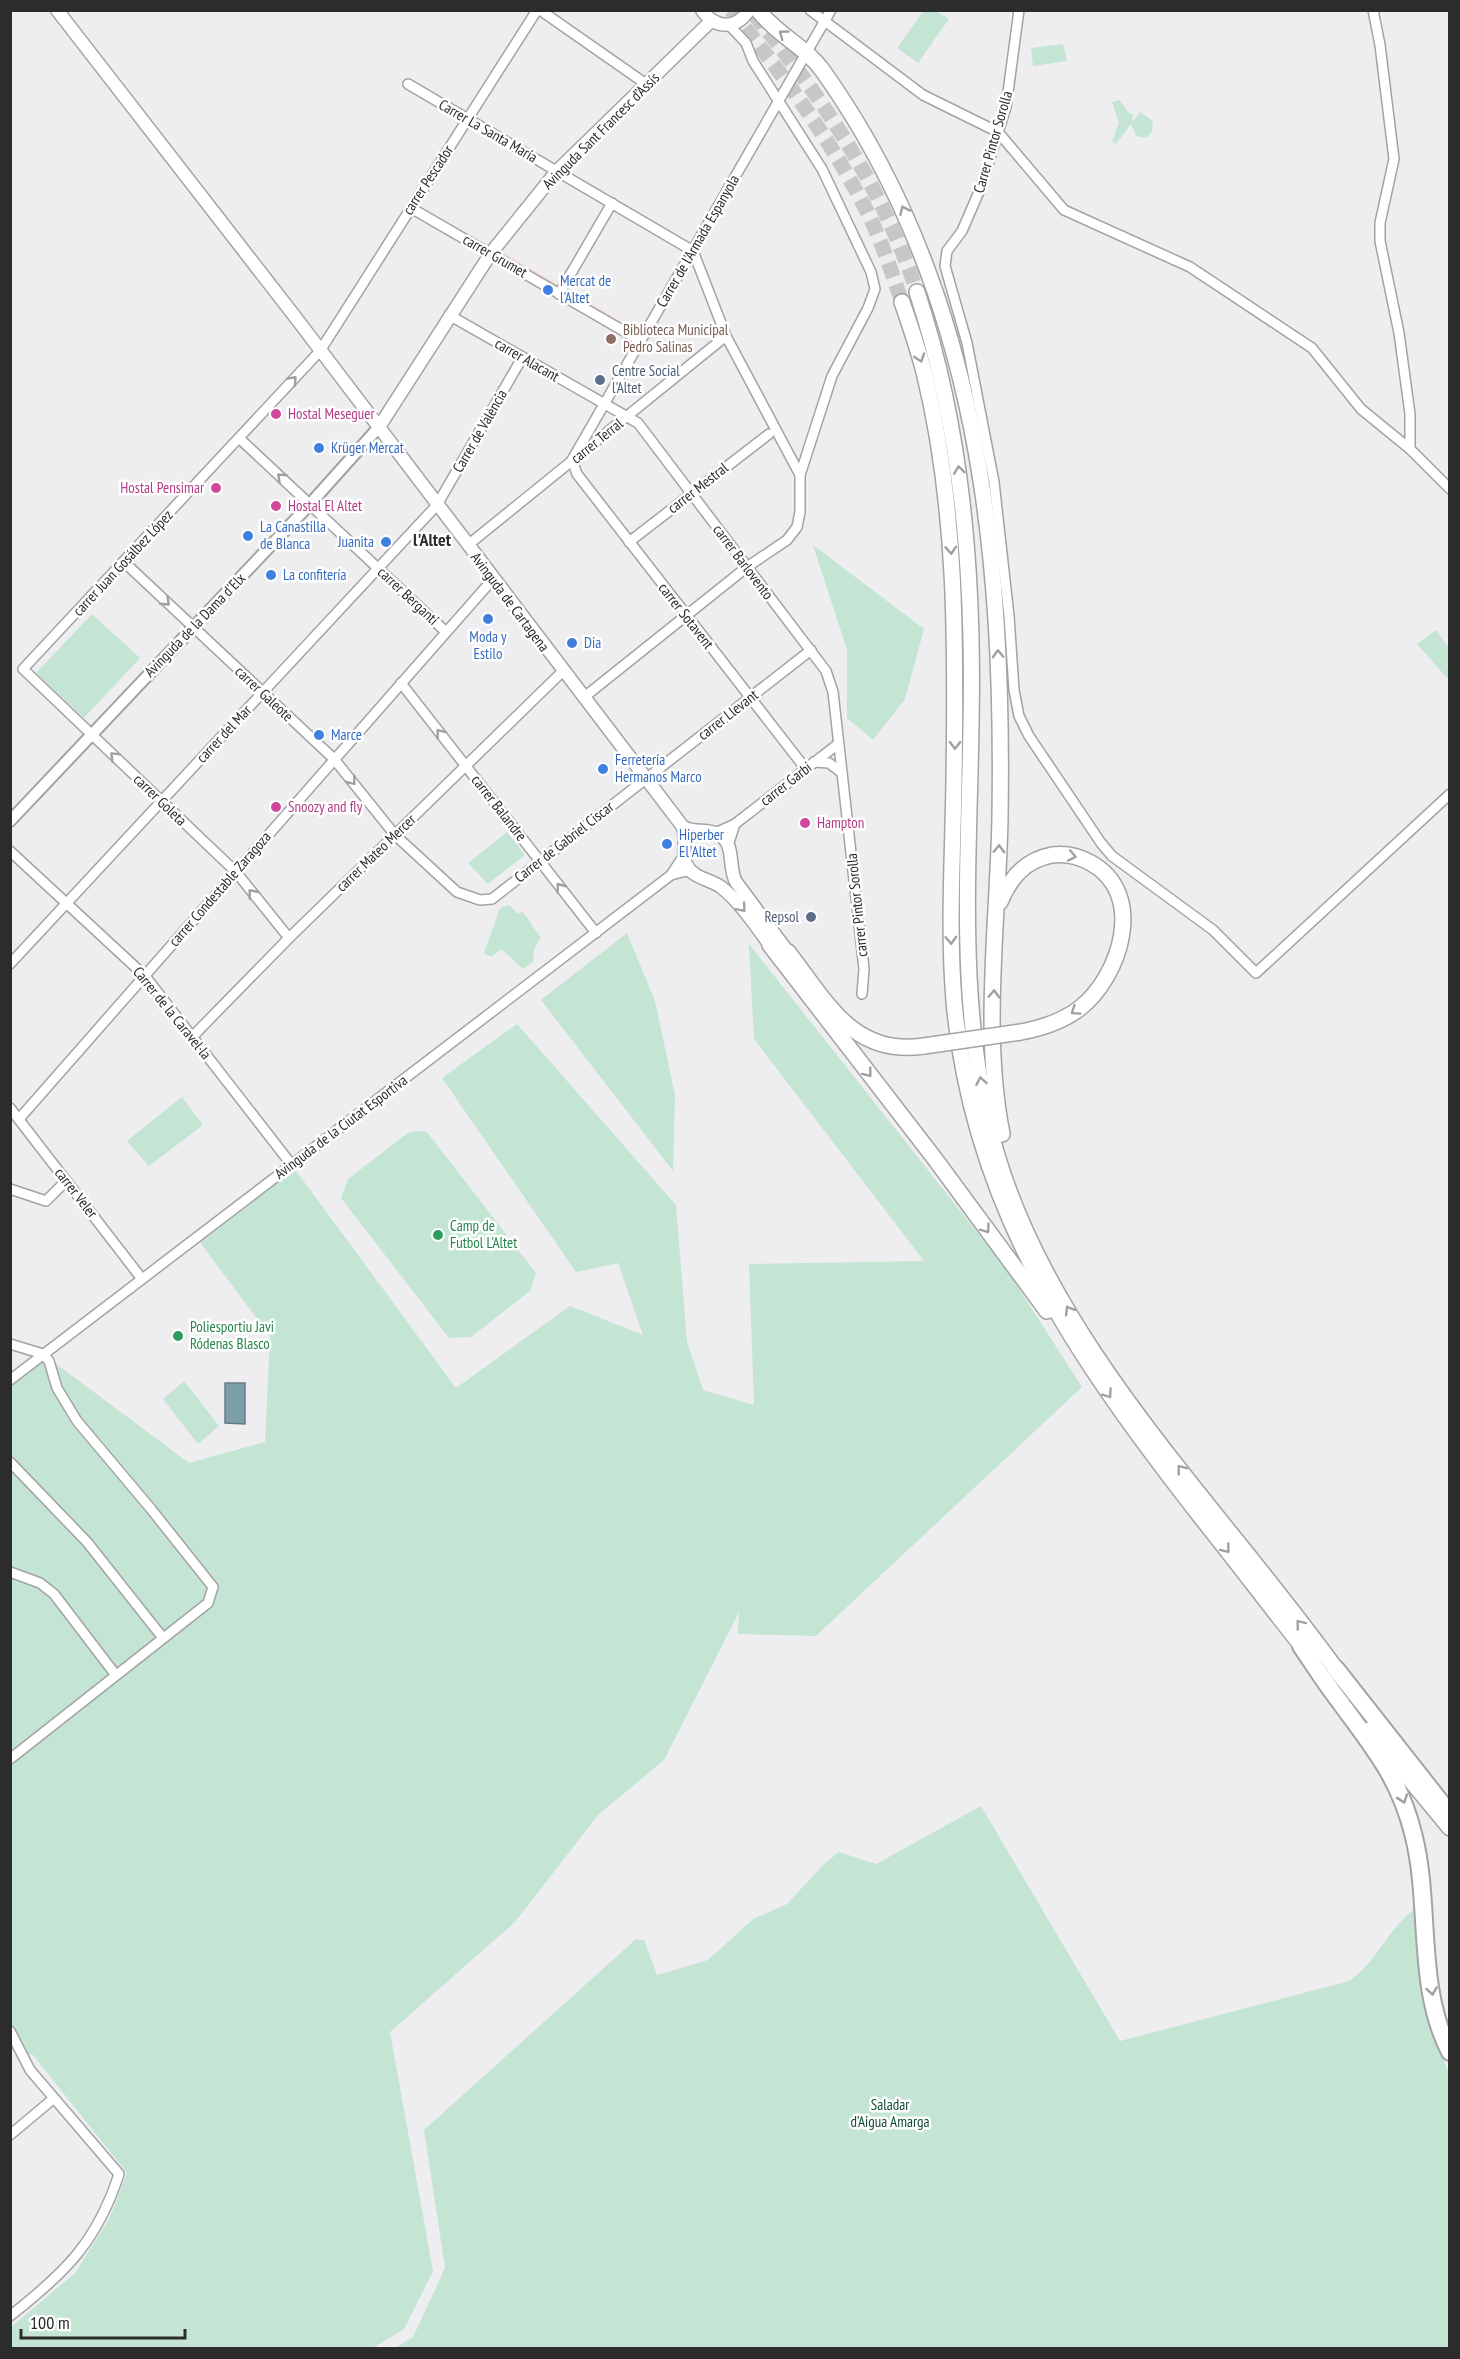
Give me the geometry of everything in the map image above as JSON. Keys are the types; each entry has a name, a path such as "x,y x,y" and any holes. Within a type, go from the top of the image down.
{"highway":[{"path":"758,10 769,23 807,50 842,101 892,185 938,295 970,411 982,481 997,627 1000,716 993,1021 996,1090 1012,1198"},
{"path":"916,292 942,375 955,438 964,513 972,654 969,993 984,1101 996,1152 1012,1198 1042,1266 1109,1373 1449,1818"},
{"path":"902,302 924,369 939,445 949,520 955,658 951,932 954,1000 959,1040 980,1140 1001,1204 1028,1262 1075,1346"},
{"path":"788,952 834,1012 860,1036 880,1046 893,1048 924,1046 1040,1029 1070,1015 1099,989 1118,950 1123,919 1109,879 1098,867 1082,858 1059,854 1028,863 1018,871 997,907"},
{"path":"770,945 935,1159 1033,1295 1075,1346 1146,1446 1301,1646 1420,1790 1449,1818"},
{"path":"1301,1646 1387,1765 1401,1793 1414,1837 1422,1883 1436,2012 1449,2052"},
{"path":"1336,1669 1420,1790"}],"main road":[{"name":"Avinguda de Cartagena","path":"57,10 296,318 683,827"},
{"path":"702,10 711,21 729,25 740,21 749,10"},
{"name":"Avinguda Sant Francesc d’Assís","path":"379,428 449,315 491,253 557,171 711,21"},
{"path":"770,945 736,901 687,866 683,827 700,833 715,833 728,845 729,863 739,888 788,952"},
{"path":"685,850 700,833"},
{"path":"700,876 720,875 729,863"}],"street":[{"path":"538,10 646,84"},
{"name":"carrer Pescador","path":"320,351 538,10"},
{"path":"810,10 923,95 998,132 1064,210 1190,267 1312,348 1361,409 1410,449 1449,489"},
{"name":"Carrer de l'Armada Espanyola","path":"572,460 831,10"},
{"name":"Carrer Pintor Sorolla","path":"1019,10 1013,69 998,132 981,187 962,231 947,251 945,266 967,343 994,482 1009,616 1014,690 1019,716 1029,736 1112,856 1213,930 1256,973 1449,794"},
{"path":"1373,10 1380,45 1394,159 1380,223 1380,241 1399,333 1410,414 1410,449"},
{"path":"583,698 747,567 787,540 797,527 800,513 800,476 832,375 868,308 874,289 871,272 822,169 753,61 746,43 729,25"},
{"name":"Carrer La Santa María","path":"408,84 693,251"},
{"path":"559,294 612,203"},
{"name":"carrer Grumet","path":"411,208 641,341"},
{"path":"693,251 726,336 800,476"},
{"name":"carrer Alacant","path":"449,315 605,406"},
{"name":"carrer Terral","path":"468,545 726,336"},
{"name":"carrer Juan Gosálbez López","path":"23,669 320,351"},
{"name":"Carrer de València","path":"437,505 522,358"},
{"name":"carrer Barlovento","path":"605,406 638,423 811,650 831,681 838,744"},
{"name":"Avinguda de la Dama d'Elx","path":"10,821 379,428"},
{"name":"carrer Mestral","path":"628,542 768,434"},
{"name":"carrer Bergantí","path":"239,438 446,632"},
{"name":"carrer Sotavent","path":"572,460 577,474 628,542 805,768"},
{"name":"carrer del Mar","path":"10,964 437,505"},
{"name":"carrer Galeote","path":"123,562 334,759 395,835 457,892 480,900"},
{"name":"carrer Condestable Zaragoza","path":"14,1114 145,976 493,579"},
{"name":"carrer Llevant","path":"645,778 811,650"},
{"name":"carrer Goleta","path":"23,669 236,872 289,938"},
{"name":"carrer Mateo Mercer","path":"192,1037 289,938 563,672"},
{"name":"carrer Balandre","path":"401,683 596,933"},
{"name":"carrer Garbí","path":"715,833 735,824 838,744"},
{"name":"carrer Pintor Sorolla","path":"838,744 864,969 862,994"},
{"path":"814,762 829,763 842,773"},
{"name":"Carrer de Gabriel Ciscar","path":"480,900 492,898 645,778"},
{"path":"728,845 735,824"},
{"name":"Avinguda de la Ciutat Esportiva","path":"10,1380 671,875 685,850"},
{"name":"Carrer de la Caravel·la","path":"10,851 145,976 291,1164"},
{"path":"671,875 687,872 700,876"},
{"name":"carrer Veler","path":"14,1114 142,1278"},
{"path":"10,1189 46,1201 66,1181"},
{"path":"10,1344 43,1354 49,1361 57,1388 77,1421 213,1587 208,1603 10,1759"},
{"path":"10,1462 87,1542 163,1638"},
{"path":"10,1572 40,1583 54,1594 115,1674"},
{"path":"10,2031 30,2070 118,2174 107,2205 84,2248 67,2268 10,2316"},
{"path":"10,2135 53,2099"}],"shaded area":[{"path":"503,252 641,333 635,343 497,262"}],"green space":[{"path":"924,10 936,11 949,19 918,63 897,48"},
{"path":"1063,44 1067,61 1033,66 1031,48"},
{"path":"1120,100 1128,112 1133,115 1132,122 1140,112 1153,121 1152,131 1146,138 1136,136 1131,124 1116,144 1112,141 1119,123 1112,102"},
{"path":"813,545 924,629 905,699 873,740 847,718 847,650"},
{"path":"92,614 140,658 84,718 36,673"},
{"path":"1436,630 1449,648 1449,676 1447,678 1417,644"},
{"path":"507,832 525,855 488,884 468,863"},
{"path":"509,905 517,913 523,912 541,938 534,949 533,962 523,969 501,949 491,957 484,953 500,908"},
{"path":"627,933 655,1001 675,1095 673,1171 541,1000"},
{"path":"749,944 1007,1270 1082,1387 816,1636 738,1634 739,1612 664,1760 598,1815 515,1922 390,2032 433,2271 404,2329 373,2348 11,2348 10,2328 75,2273 109,2219 127,2173 33,2055 11,2050 11,1380 43,1354 189,1463 265,1442 270,1336 196,1237 291,1164 456,1388 570,1306 643,1335 618,1263 576,1272 442,1078 517,1024 676,1205 687,1342 703,1390 754,1405 749,1264 924,1261 754,1039"},
{"path":"182,1097 203,1125 149,1166 127,1141"},
{"name":"Camp de Futbol L'Altet","path":"427,1132 536,1273 530,1291 471,1337 449,1338 341,1198 348,1179 408,1133"},
{"path":"184,1381 219,1426 198,1444 163,1399"},
{"name":"Saladar d’Aigua Amarga","path":"981,1806 1120,2041 1349,1981 1368,1964 1399,1923 1418,1907 1428,2019 1449,2074 1449,2348 395,2348 413,2337 445,2268 424,2130 636,1939 644,1940 657,1975 708,1960 753,1919 787,1904 825,1863 839,1852 876,1864"}],"water":[{"path":"225,1383 245,1383 245,1424 225,1423"}],"tunnel":[{"path":"731,10 767,55 833,150 873,225 902,302"},
{"path":"754,14 827,112 869,180 903,253 917,292"}],"place":[{"name":"Mercat de l'Altet","path":"548,290"},
{"name":"Biblioteca Municipal Pedro Salinas","path":"611,339"},
{"name":"Centre Social l'Altet","path":"600,380"},
{"name":"Hostal Meseguer","path":"276,414"},
{"name":"Krüger Mercat","path":"319,448"},
{"name":"Hostal Pensimar","path":"216,488"},
{"name":"Hostal El Altet","path":"276,506"},
{"name":"La Canastilla de Blanca","path":"248,536"},
{"name":"Juanita","path":"386,542"},
{"name":"La confitería","path":"271,575"},
{"name":"Moda y Estilo","path":"488,619"},
{"name":"Dia","path":"572,643"},
{"name":"Marce","path":"319,735"},
{"name":"Ferretería Hermanos Marco","path":"603,769"},
{"name":"Snoozy and fly","path":"276,807"},
{"name":"Hampton","path":"805,823"},
{"name":"Hiperber El Altet","path":"667,844"},
{"name":"Repsol","path":"811,917"},
{"name":"Camp de Futbol L'Altet","path":"438,1235"},
{"name":"Poliesportiu Javi Ródenas Blasco","path":"178,1336"}],"district":[{"name":"l'Altet","path":"432,540"}]}
